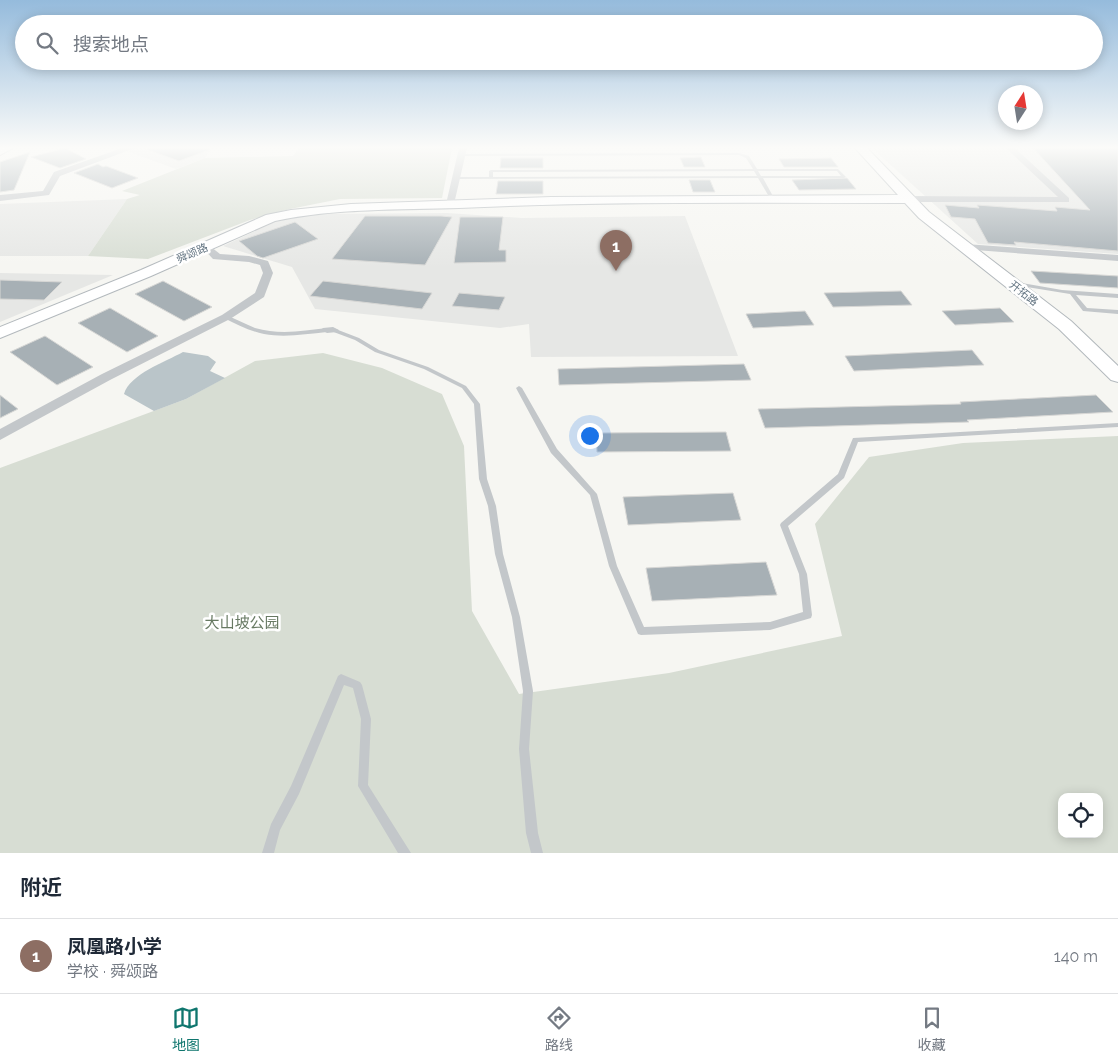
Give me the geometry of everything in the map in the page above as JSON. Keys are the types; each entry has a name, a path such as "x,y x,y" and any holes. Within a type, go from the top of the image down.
{"main road":[{"name":"开拓路","path":"880,188 885,194 910,205"},
{"name":"开拓路","path":"892,188 910,205 1065,325 1118,376"},
{"name":"舜颂路","path":"0,333 270,218 289,213 450,204 774,200 910,205"},
{"name":"舜颂路","path":"392,207 488,211 910,205"}],"street":[{"path":"0,198 46,193 49,188"},
{"path":"450,204 454,188"},
{"path":"910,205 1066,200 1053,188"},
{"path":"0,435 106,377 226,317 260,295 268,272 264,263 249,259 217,257 206,246"},
{"path":"965,247 1118,258"}],"lane":[{"path":"766,188 774,200"},
{"path":"1011,283 1072,293 1118,296"},
{"path":"1072,293 1085,310 1118,312"},
{"path":"226,317 244,326 273,335 330,330 357,339 377,351 426,368 464,387 477,404 483,479 492,506 500,554 516,617 528,691 524,749 532,833 537,853"},
{"path":"519,388 554,451 593,494 613,566 641,631 770,626 808,615 803,574 784,526 841,476 855,440 1118,425"},
{"path":"268,853 275,828 295,790 341,678 358,685 366,719 363,786 405,853"}],"shaded area":[{"path":"916,188 1118,188 1118,254 978,244"},
{"path":"127,199 88,256 0,256 0,204"},
{"path":"447,213 522,218 685,216 738,356 531,357 529,324 500,328 315,309 292,267 223,246 281,219 325,214"},
{"path":"0,273 113,275 0,322"},
{"path":"183,352 208,356 216,362 210,371 225,378 186,399 154,411 124,394 133,380 158,364"}],"green space":[{"path":"130,188 444,188 442,198 340,199 290,209 250,220 148,259 88,256 127,199 140,195 122,191"},
{"name":"大山坡公园","path":"323,353 382,368 442,394 464,446 472,611 519,694 669,673 842,636 815,524 869,457 963,443 1118,436 1118,853 0,853 0,468 186,399 255,361"}],"building":[{"path":"0,188 15,188 14,190 0,192"},
{"path":"497,188 543,188 543,194 496,194"},
{"path":"692,188 713,188 715,192 693,192"},
{"path":"797,188 856,189 799,190"},
{"path":"1070,188 1118,188 1118,251 1014,242 1016,245 988,243 975,219 951,217 945,205 979,208 977,205 1057,211 1055,207 1090,210"},
{"path":"365,216 452,217 425,265 332,259"},
{"path":"460,217 503,217 499,250 506,250 506,262 454,263"},
{"path":"295,222 318,239 263,258 257,256 239,241"},
{"path":"1031,271 1118,276 1118,288 1040,283"},
{"path":"0,280 62,282 44,300 0,299"},
{"path":"163,281 212,307 184,321 135,294"},
{"path":"323,281 432,293 422,309 310,296"},
{"path":"901,291 912,305 833,307 824,293"},
{"path":"459,293 505,297 499,310 452,306"},
{"path":"110,308 158,336 127,352 78,323"},
{"path":"1000,308 1014,322 955,325 942,311"},
{"path":"805,311 814,325 753,328 746,314"},
{"path":"45,336 93,367 57,385 10,352"},
{"path":"972,350 984,365 854,371 845,356"},
{"path":"744,364 751,380 559,385 558,369"},
{"path":"0,395 18,409 0,418"},
{"path":"1096,395 1113,412 967,420 969,422 765,428 758,409 961,404 960,402"},
{"path":"726,432 731,451 597,452 596,433"},
{"path":"733,493 741,520 628,525 623,497"},
{"path":"766,562 777,595 652,601 646,568"}],"place":[{"name":"凤凰路小学","path":"616,271"}]}
